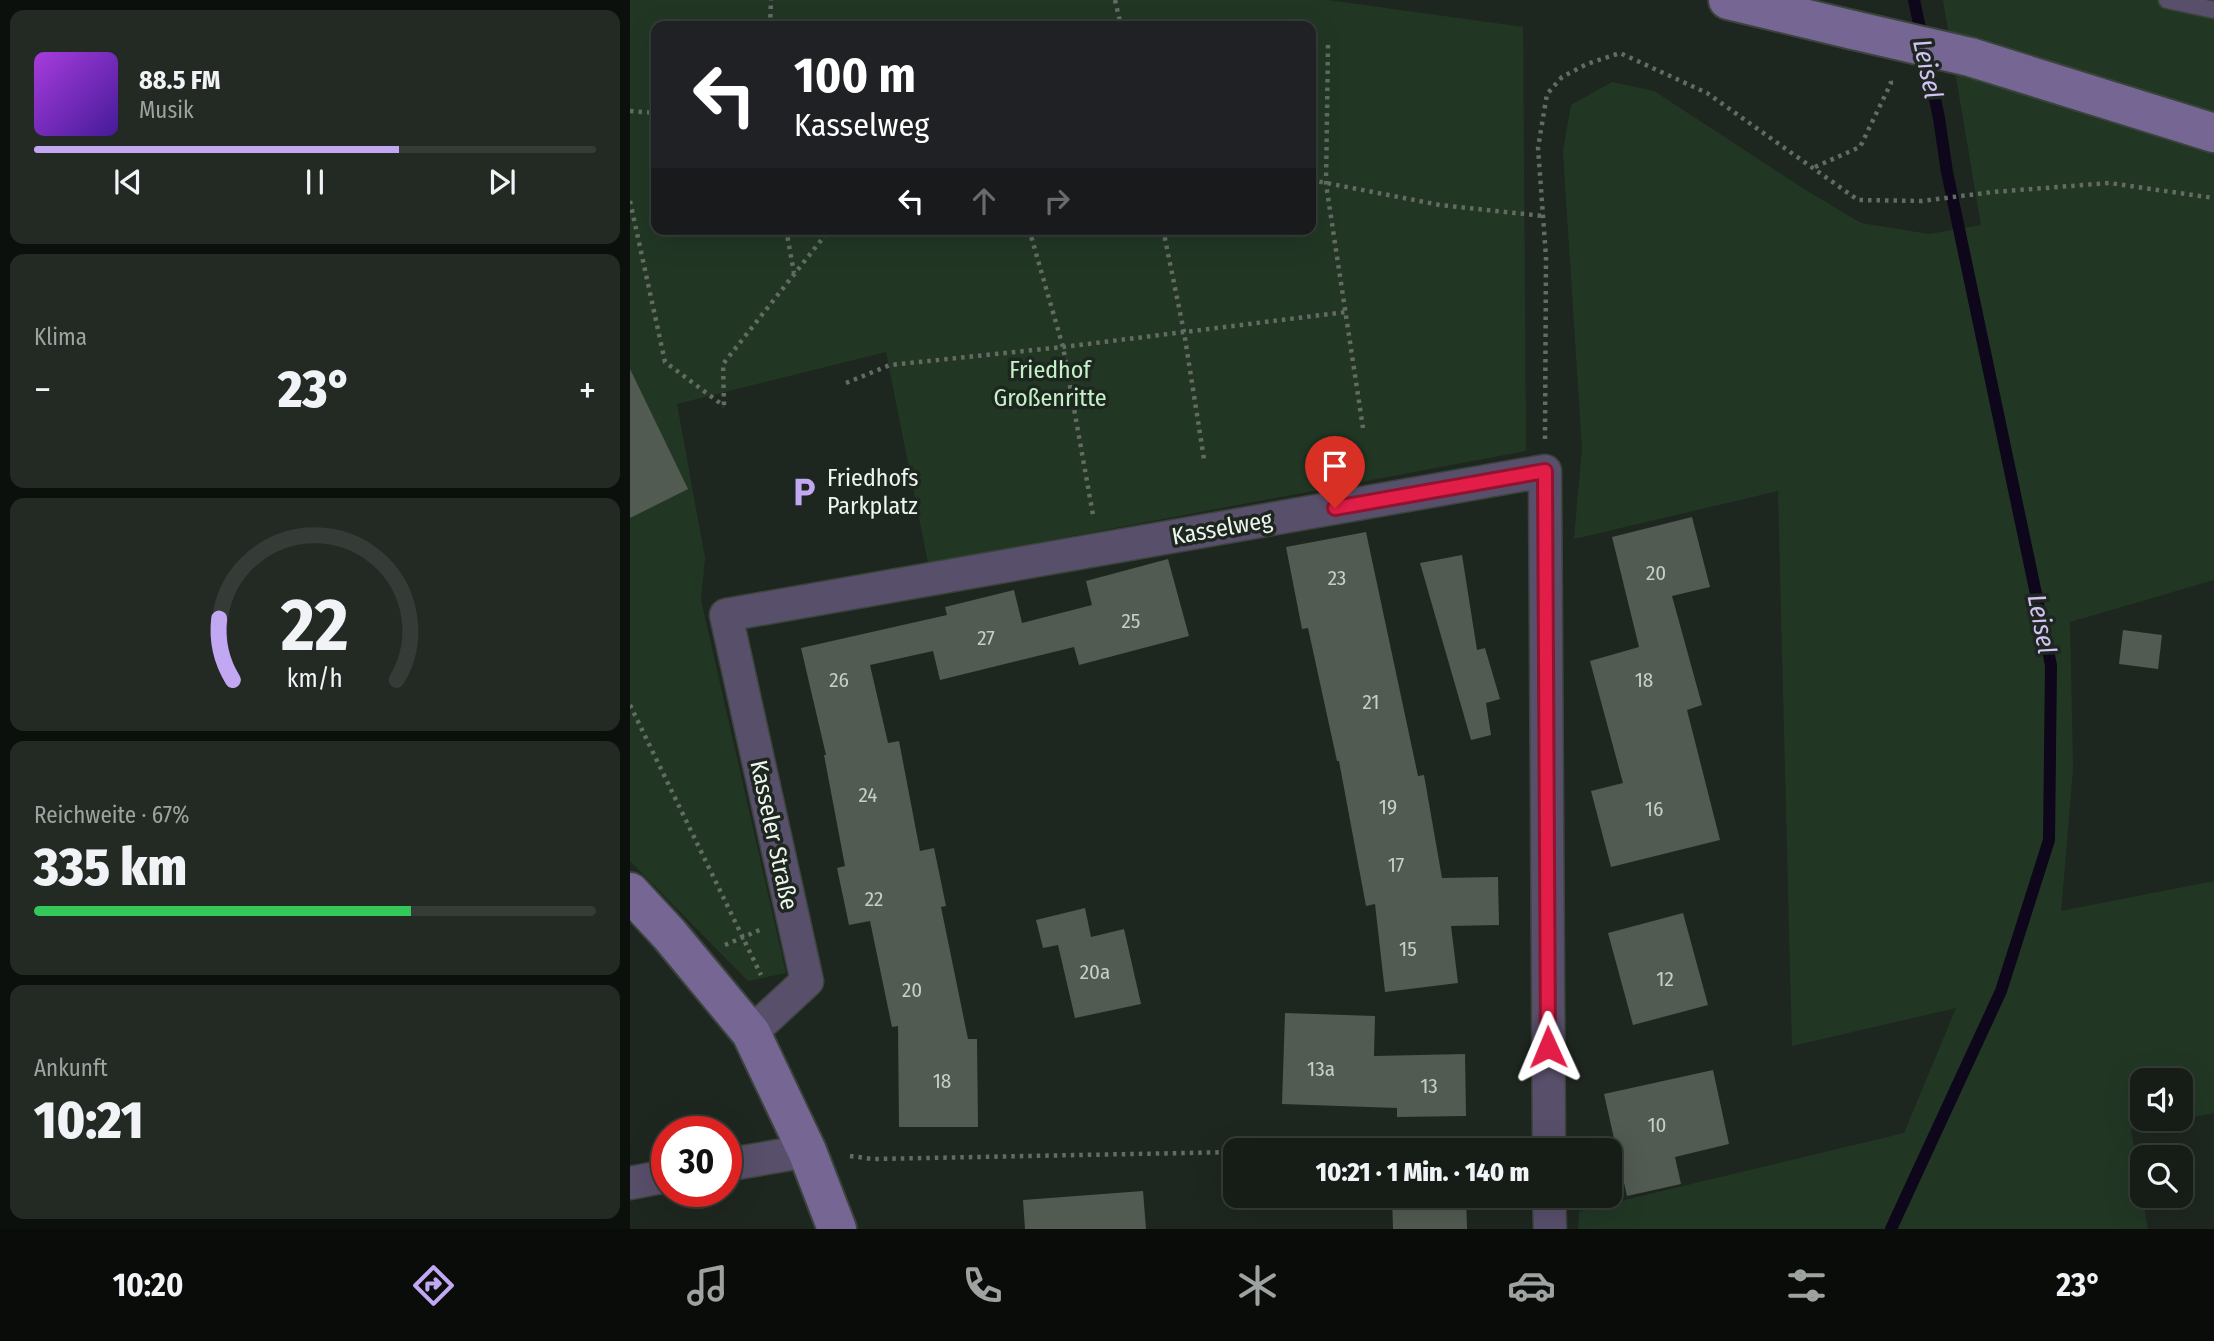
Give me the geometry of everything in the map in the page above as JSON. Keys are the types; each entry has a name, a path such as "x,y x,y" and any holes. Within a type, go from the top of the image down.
{"main road":[{"path":"1728,0 1970,57 2214,132"},
{"path":"630,892 669,934 764,1021 807,1151 837,1229"}],"street":[{"name":"Kasselweg","path":"726,615 1545,471"},
{"path":"1545,471 1549,1138"},
{"name":"Kasseler Straße","path":"726,615 807,981 764,1021"},
{"path":"742,1162 807,1151"},
{"path":"630,1182 651,1179"},
{"path":"1549,1208 1550,1229"}],"lane":[{"path":"2167,0 2214,10"}],"path":[{"path":"770,21 771,0"},
{"path":"1115,0 1120,21"},
{"path":"1328,45 1326,184 1363,428"},
{"path":"1545,471 1546,257 1538,148 1547,94 1562,77 1587,64 1620,53 1707,93 1858,200 1922,201 1993,192 2109,183 2214,198"},
{"path":"1815,167 1860,147 1891,83"},
{"path":"630,111 651,113"},
{"path":"1316,181 1440,205 1543,216"},
{"path":"630,201 666,362 724,406 723,364 825,235"},
{"path":"787,235 794,274"},
{"path":"1031,235 1063,347 1100,549"},
{"path":"1164,235 1184,332 1204,459"},
{"path":"846,383 890,365 1346,312"},
{"path":"630,705 764,1021"},
{"path":"807,1151 873,1159 1223,1152"}],"green space":[{"name":"Friedhof Großenritte","path":"630,0 1328,0 1523,27 1526,451 928,563 886,352 677,404 705,558 701,600 786,973 748,981 630,861"},
{"path":"1943,0 2214,0 2214,580 2070,622 2073,770 2061,911 2214,881 2214,1113 2193,1117 2193,1068 2130,1068 2130,1131 2134,1145 2130,1145 2130,1208 2144,1208 2148,1229 1578,1229 1579,1211 1592,1208 1622,1208 1622,1201 1904,1133 1956,1008 1792,1046 1778,491 1574,539 1582,449 1563,151 1571,105 1612,82 1654,91 1861,223 1929,234 1981,225"}],"building":[{"path":"630,369 688,489 630,518"},
{"path":"1692,517 1710,587 1672,596 1702,705 1687,710 1720,840 1611,867 1591,791 1623,783 1590,661 1639,647 1612,537"},
{"path":"1366,532 1418,776 1424,775 1442,878 1498,877 1499,925 1451,926 1458,983 1385,992 1375,904 1366,906 1339,761 1308,628 1302,629 1286,547"},
{"path":"1462,555 1477,650 1485,648 1500,699 1486,703 1491,735 1471,740 1420,563"},
{"path":"1168,559 1189,636 1079,665 1074,647 940,680 933,651 870,665 888,743 899,741 920,851 934,848 946,906 941,907 968,1039 977,1039 978,1127 899,1127 898,1026 892,1027 870,921 849,925 837,868 845,866 826,755 801,648 947,615 945,607 1014,590 1022,623 1092,605 1086,581"},
{"path":"2123,630 2162,635 2158,669 2119,664"},
{"path":"1085,908 1091,937 1124,929 1141,1004 1075,1018 1058,945 1043,948 1036,920"},
{"path":"1683,913 1708,1005 1633,1025 1608,933"},
{"path":"1285,1013 1375,1016 1374,1056 1465,1054 1466,1116 1397,1117 1397,1108 1282,1104"},
{"path":"1713,1070 1729,1144 1675,1157 1681,1184 1627,1196 1622,1174 1622,1138 1614,1138 1604,1094"},
{"path":"1143,1191 1146,1229 1025,1229 1023,1200"},
{"path":"1392,1208 1466,1208 1467,1229 1393,1229"}],"waterway":[{"name":"Leisel","path":"1891,1229 2001,991 2049,840 2051,665 1947,172 1939,118 1914,0"}],"place":[{"name":"Friedhofs Parkplatz","path":"804,492"}],"route":[{"path":"1335,508 1545,471 1548,1047"}]}
